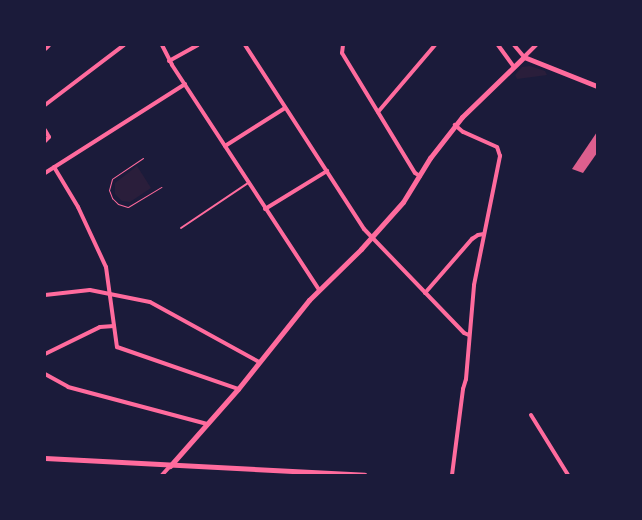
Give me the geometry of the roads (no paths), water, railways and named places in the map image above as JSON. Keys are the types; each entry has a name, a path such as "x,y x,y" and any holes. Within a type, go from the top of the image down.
{"main road":[{"path":"45,48 48,45"}],"street":[{"path":"45,105 124,45"},
{"path":"162,45 169,61 320,290"},
{"path":"169,61 198,45"},
{"path":"246,45 364,229 424,293 468,335"},
{"path":"343,45 342,53 415,173 420,176"},
{"path":"378,112 435,45"},
{"path":"498,45 514,67"},
{"path":"514,45 524,57 597,86"},
{"path":"162,475 238,389 300,311 372,237 402,202 430,158 455,126 536,45"},
{"path":"45,173 185,84"},
{"path":"225,146 285,108"},
{"path":"452,475 462,389 466,379 468,335 474,285 499,151 497,146 462,132 455,126"},
{"path":"45,130 49,137 45,141"},
{"path":"54,167 78,207 106,267 116,347 238,389"},
{"path":"265,209 327,171"},
{"path":"424,293 472,239 484,234"},
{"path":"45,295 82,290 150,302 259,362"},
{"path":"45,354 100,327 114,326"},
{"path":"45,374 68,387 207,424"},
{"path":"531,414 568,475"},
{"path":"45,458 364,475"}],"lane":[{"path":"181,228 248,183"}]}
